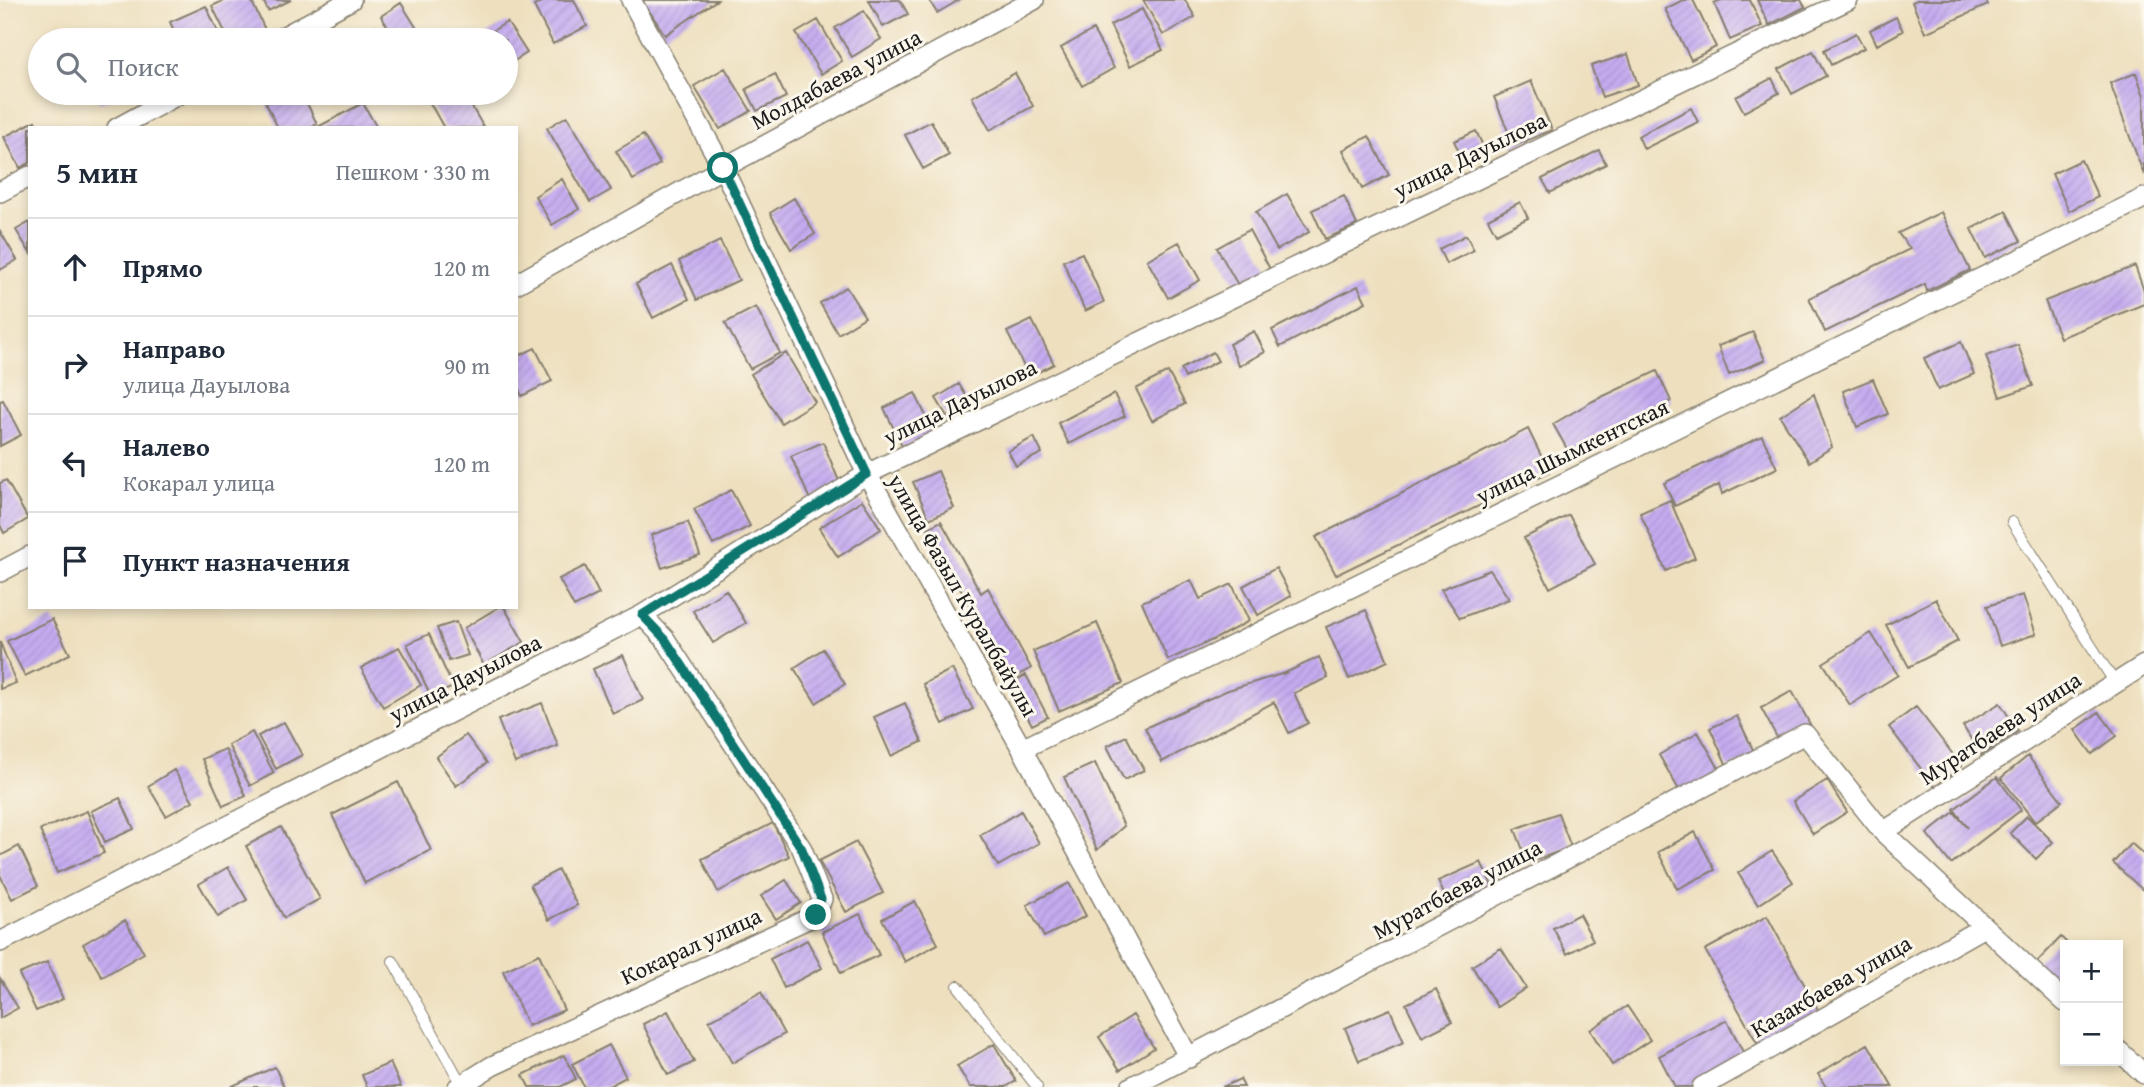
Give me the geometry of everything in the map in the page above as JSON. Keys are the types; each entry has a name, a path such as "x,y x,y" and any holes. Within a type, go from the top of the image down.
{"street":[{"path":"299,28 351,0"},
{"name":"улица Фазыл Куралбайулы","path":"631,0 723,168 867,474 1022,749 1189,1058"},
{"name":"Молдабаева улица","path":"518,283 723,168 1034,0"},
{"name":"улица Дауылова","path":"0,942 642,615 867,474 1848,0"},
{"path":"121,126 159,105"},
{"path":"0,192 28,177"},
{"name":"улица Шымкентская","path":"1022,749 2144,198"},
{"path":"2,567 28,557"},
{"name":"Кокарал улица","path":"460,1086 492,1066 816,915 821,899 802,849 665,639 642,615"},
{"name":"Муратбаева улица","path":"1131,1087 1805,734 1883,832 2144,665"},
{"path":"1883,832 2060,997"},
{"name":"Казакбаева улица","path":"1702,1087 1984,927"},
{"path":"2123,1055 2144,1074"}],"lane":[{"path":"2012,522 2115,683"},
{"path":"393,961 460,1086"},
{"path":"958,986 1037,1087"}],"building":[{"path":"225,0 251,0 264,28 223,28 212,6"},
{"path":"263,0 291,0 268,11"},
{"path":"546,0 574,0 587,26 553,44 534,6"},
{"path":"642,0 717,0 665,35"},
{"path":"869,0 900,0 908,14 883,27"},
{"path":"929,0 959,0 937,13"},
{"path":"1143,0 1185,0 1195,17 1163,35"},
{"path":"1683,0 1693,0 1716,47 1691,60 1665,9"},
{"path":"1721,0 1750,0 1762,26 1730,40 1714,3"},
{"path":"1757,0 1801,0 1805,7 1769,25"},
{"path":"1986,0 1988,5 1925,33 1912,2"},
{"path":"401,3 417,28 388,28 381,16"},
{"path":"206,6 216,28 173,28 170,22"},
{"path":"1142,9 1163,50 1130,66 1110,25"},
{"path":"864,11 881,39 852,57 835,28"},
{"path":"1896,17 1903,31 1877,45 1870,30"},
{"path":"818,20 842,61 821,74 796,33"},
{"path":"507,22 511,28 497,28"},
{"path":"1093,30 1114,68 1082,86 1061,48"},
{"path":"1856,33 1864,48 1831,65 1824,50"},
{"path":"518,39 527,53 518,59"},
{"path":"1813,51 1826,76 1792,94 1779,69"},
{"path":"1628,54 1638,85 1602,97 1591,66"},
{"path":"725,68 751,111 720,129 694,86"},
{"path":"1015,73 1033,106 990,130 972,97"},
{"path":"2136,73 2144,96 2144,175 2110,83"},
{"path":"775,74 786,97 757,111 746,89"},
{"path":"1772,78 1779,93 1744,112 1736,97"},
{"path":"1531,81 1552,130 1514,146 1494,97"},
{"path":"267,105 308,105 317,124 313,126 277,126"},
{"path":"364,105 376,126 320,126"},
{"path":"431,105 471,105 483,126 443,126"},
{"path":"1691,108 1698,122 1644,149 1638,136"},
{"path":"567,116 611,190 590,202 547,128"},
{"path":"35,121 37,126 28,126 28,164 20,168 4,137"},
{"path":"931,121 949,155 923,169 905,135"},
{"path":"1476,131 1483,146 1461,156 1454,141"},
{"path":"643,135 660,164 633,180 616,151"},
{"path":"1369,136 1389,175 1362,189 1343,150"},
{"path":"1599,150 1606,164 1550,193 1542,179"},
{"path":"2081,160 2098,197 2069,211 2052,174"},
{"path":"562,179 579,209 552,225 535,196"},
{"path":"1287,194 1309,232 1277,250 1256,212"},
{"path":"1344,196 1357,225 1325,239 1312,210"},
{"path":"794,198 815,234 791,249 770,213"},
{"path":"1520,202 1528,218 1496,234 1488,219"},
{"path":"2006,211 2021,241 1985,258 1971,229"},
{"path":"1941,212 1970,270 1927,291 1925,284 1825,332 1809,298 1910,249 1898,233"},
{"path":"28,223 28,250 16,230"},
{"path":"1249,230 1270,269 1239,287 1217,248"},
{"path":"0,231 17,260 0,270"},
{"path":"1466,235 1474,250 1446,264 1439,249"},
{"path":"720,241 739,280 697,300 679,261"},
{"path":"1179,242 1200,280 1168,298 1147,260"},
{"path":"1082,253 1104,302 1085,311 1063,261"},
{"path":"672,265 689,299 653,318 636,284"},
{"path":"2135,266 2144,291 2144,304 2060,338 2045,301"},
{"path":"1358,286 1366,302 1280,347 1272,330"},
{"path":"846,287 865,317 838,334 820,303"},
{"path":"756,307 780,353 750,369 725,323"},
{"path":"1032,320 1054,364 1029,377 1007,332"},
{"path":"1254,331 1265,352 1239,366 1229,344"},
{"path":"1753,332 1765,360 1729,375 1718,346"},
{"path":"1961,342 1974,374 1938,390 1924,358"},
{"path":"2018,345 2033,386 2000,397 1986,356"},
{"path":"535,348 552,381 522,396 518,388 518,356"},
{"path":"1213,352 1218,361 1185,378 1181,369"},
{"path":"786,353 815,402 781,423 751,374"},
{"path":"1657,371 1671,401 1571,456 1553,424 1593,401"},
{"path":"1168,372 1185,404 1152,421 1136,389"},
{"path":"1873,379 1888,414 1857,427 1843,391"},
{"path":"959,384 974,409 951,423 936,398"},
{"path":"915,393 934,433 903,448 884,408"},
{"path":"1114,394 1125,416 1069,444 1058,423"},
{"path":"1814,394 1832,447 1809,462 1780,416"},
{"path":"3,400 21,435 0,446 0,401"},
{"path":"1528,429 1549,472 1336,575 1316,537"},
{"path":"1762,436 1777,468 1722,494 1719,485 1675,506 1664,483"},
{"path":"1034,437 1042,453 1016,466 1008,451"},
{"path":"823,442 841,486 810,500 791,456"},
{"path":"938,471 954,508 929,519 913,482"},
{"path":"6,480 28,519 4,533 0,525 0,483"},
{"path":"731,490 750,526 713,545 694,509"},
{"path":"862,500 881,529 838,557 819,528"},
{"path":"1670,500 1695,558 1666,571 1640,513"},
{"path":"1569,515 1595,564 1550,588 1524,538"},
{"path":"941,521 981,593 988,588 1031,668 1010,680 928,528"},
{"path":"688,522 700,555 662,568 651,535"},
{"path":"585,566 599,594 574,607 559,579"},
{"path":"1276,568 1291,596 1258,615 1243,586"},
{"path":"1490,570 1509,599 1460,618 1441,589"},
{"path":"1191,580 1200,599 1232,584 1249,621 1168,660 1142,602"},
{"path":"726,590 746,623 713,643 693,611"},
{"path":"2023,595 2036,634 2000,646 1987,606"},
{"path":"1936,599 1958,641 1909,667 1886,625"},
{"path":"496,609 505,609 524,642 484,665 464,628"},
{"path":"1366,610 1388,661 1349,679 1326,627"},
{"path":"52,619 70,654 25,676 7,641"},
{"path":"456,622 468,655 449,661 437,628"},
{"path":"1097,623 1123,683 1059,711 1033,651"},
{"path":"1871,633 1898,675 1850,705 1823,663"},
{"path":"429,634 453,687 431,697 407,644"},
{"path":"0,642 16,683 0,689"},
{"path":"399,647 421,685 383,707 361,668"},
{"path":"823,649 845,684 816,703 794,668"},
{"path":"623,655 643,700 613,714 593,669"},
{"path":"1319,657 1328,678 1294,693 1308,723 1289,733 1274,702 1162,762 1145,728 1228,690 1285,673"},
{"path":"952,669 973,709 943,724 923,684"},
{"path":"1026,675 1048,717 1032,725 1010,684"},
{"path":"1792,691 1811,726 1780,743 1761,708"},
{"path":"542,703 558,746 515,763 498,720"},
{"path":"905,703 922,742 891,756 874,717"},
{"path":"2000,703 2018,731 1981,755 1963,726"},
{"path":"1916,707 1962,766 1935,787 1889,727"},
{"path":"2099,712 2117,736 2092,754 2075,730"},
{"path":"1737,716 1756,756 1728,768 1710,728"},
{"path":"284,722 302,755 276,769 258,736"},
{"path":"252,732 274,773 250,786 228,745"},
{"path":"1698,732 1721,772 1682,795 1659,755"},
{"path":"466,735 487,763 456,786 436,757"},
{"path":"1126,736 1144,770 1124,780 1107,746"},
{"path":"225,749 246,796 223,806 202,759"},
{"path":"2028,756 2062,801 2035,822 2001,778"},
{"path":"1095,763 1124,826 1097,850 1064,777"},
{"path":"174,770 193,801 166,816 148,786"},
{"path":"1997,777 2021,810 1951,864 1927,834 1954,812 1968,828 1954,809"},
{"path":"1827,780 1847,812 1813,834 1793,801"},
{"path":"398,782 431,850 365,883 332,815"},
{"path":"120,798 134,829 105,842 91,811"},
{"path":"87,811 104,853 57,873 40,830"},
{"path":"1021,811 1039,843 998,866 980,835"},
{"path":"1558,813 1571,847 1528,863 1515,829"},
{"path":"2027,816 2053,842 2036,859 2010,833"},
{"path":"773,823 789,856 718,892 702,859"},
{"path":"281,827 320,899 284,918 246,846"},
{"path":"1695,832 1715,870 1677,889 1658,852"},
{"path":"856,842 883,893 846,912 819,861"},
{"path":"2131,843 2144,855 2144,891 2113,863"},
{"path":"19,846 38,886 12,899 0,875 0,856"},
{"path":"1772,851 1793,882 1758,905 1738,873"},
{"path":"1481,862 1493,888 1450,908 1438,881"},
{"path":"228,867 247,900 218,917 199,884"},
{"path":"558,870 577,905 549,920 530,885"},
{"path":"786,880 801,903 776,919 761,896"},
{"path":"1069,883 1086,916 1044,937 1027,905"},
{"path":"915,901 938,944 905,962 882,919"},
{"path":"860,914 879,955 841,973 822,932"},
{"path":"1579,914 1593,940 1567,954 1553,928"},
{"path":"1767,916 1821,1015 1760,1048 1705,950"},
{"path":"125,920 144,953 102,977 83,944"},
{"path":"2061,937 2064,940 2060,940 2060,989 2035,964"},
{"path":"807,940 822,968 784,988 770,959"},
{"path":"1501,948 1526,988 1497,1007 1472,966"},
{"path":"539,954 564,1010 528,1026 503,971"},
{"path":"47,962 63,999 36,1011 19,974"},
{"path":"0,978 18,1008 0,1018"},
{"path":"1436,989 1452,1022 1422,1037 1406,1004"},
{"path":"761,992 784,1034 732,1063 709,1021"},
{"path":"1627,1006 1650,1040 1612,1065 1590,1030"},
{"path":"1390,1009 1404,1042 1359,1061 1345,1028"},
{"path":"668,1011 694,1062 668,1075 643,1024"},
{"path":"1133,1015 1154,1048 1120,1070 1099,1037"},
{"path":"1727,1020 1746,1058 1690,1087 1675,1087 1659,1056"},
{"path":"994,1044 1016,1081 1006,1087 970,1087 957,1066"},
{"path":"1868,1044 1893,1087 1826,1087 1818,1074"},
{"path":"609,1045 626,1077 607,1087 584,1087 572,1064"},
{"path":"564,1055 576,1079 560,1087 529,1087 523,1075"},
{"path":"390,1063 401,1087 367,1087 362,1075"},
{"path":"275,1067 284,1087 230,1087"},
{"path":"1240,1079 1244,1087 1222,1087"}],"route":[{"path":"723,168 867,474 642,615 665,639 802,849 821,899 816,915"}]}
